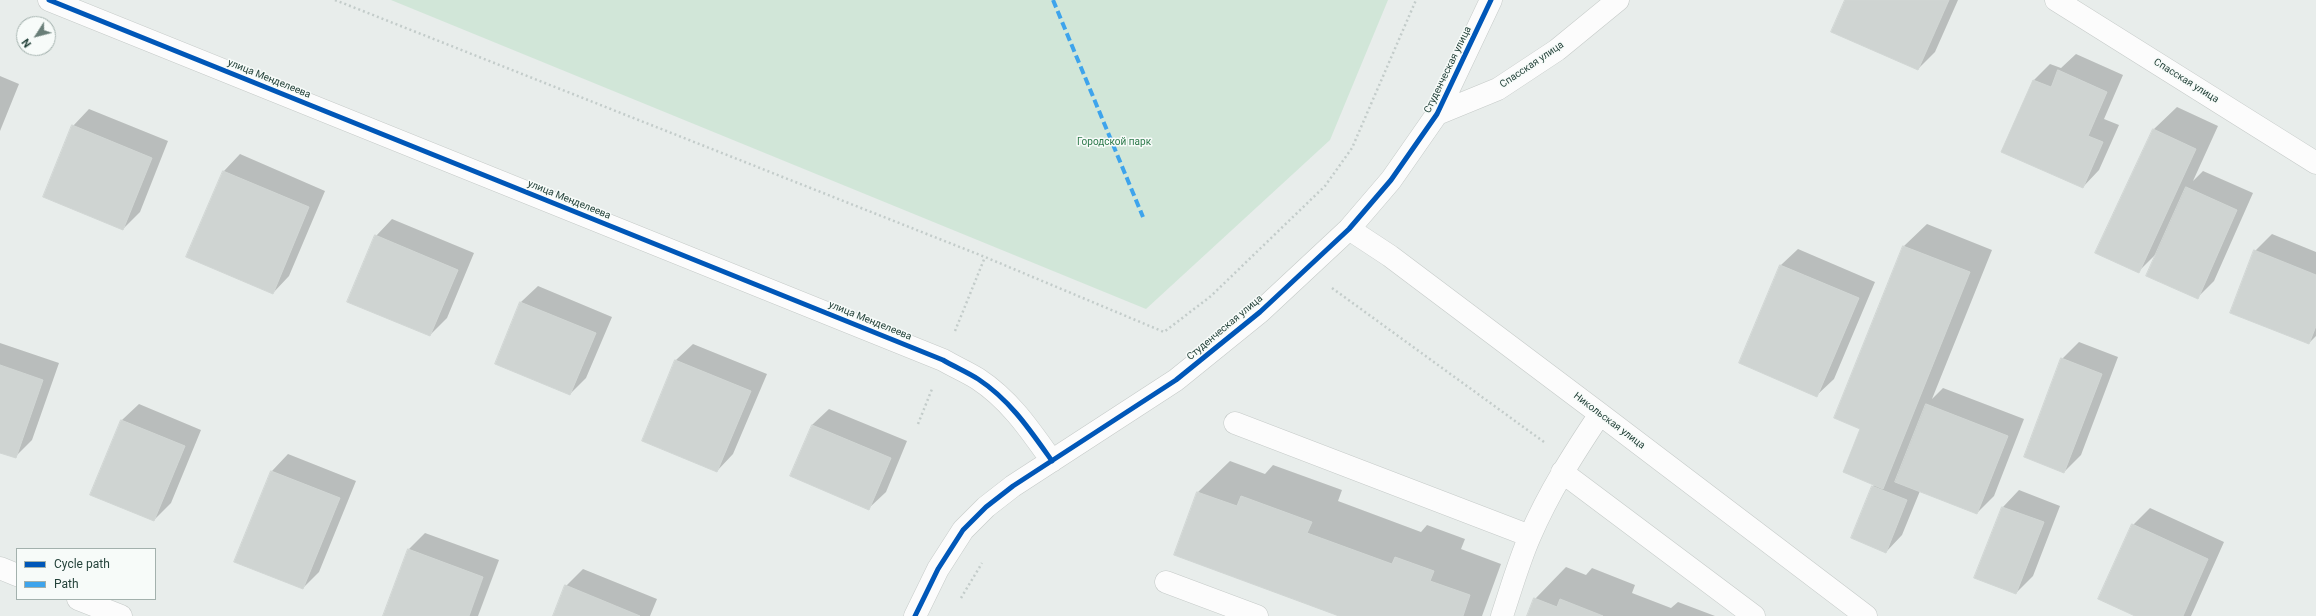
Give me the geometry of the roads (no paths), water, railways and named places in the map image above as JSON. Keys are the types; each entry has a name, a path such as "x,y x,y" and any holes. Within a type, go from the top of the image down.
{"street":[{"name":"улица Менделеева","path":"49,0 943,360 978,379 1006,402 1026,424 1052,461"},
{"name":"Студенческая улица","path":"915,616 938,569 963,530 986,507 1013,486 1176,380 1260,312 1349,229 1391,180 1437,114 1491,0"},
{"name":"Спасская улица","path":"1437,114 1498,89 1557,50 1618,0"},
{"name":"Спасская улица","path":"2056,0 2316,163"},
{"name":"Никольская улица","path":"1349,229 1390,256 1866,616"},
{"path":"1502,616 1530,536 1562,472 1600,414"},
{"path":"1235,423 1530,536"},
{"path":"1562,472 1754,616"},
{"path":"0,568 16,575"},
{"path":"1166,582 1257,616"},
{"path":"81,600 121,616"}],"park label":[{"name":"Городской парк","path":"1114,142"}]}
